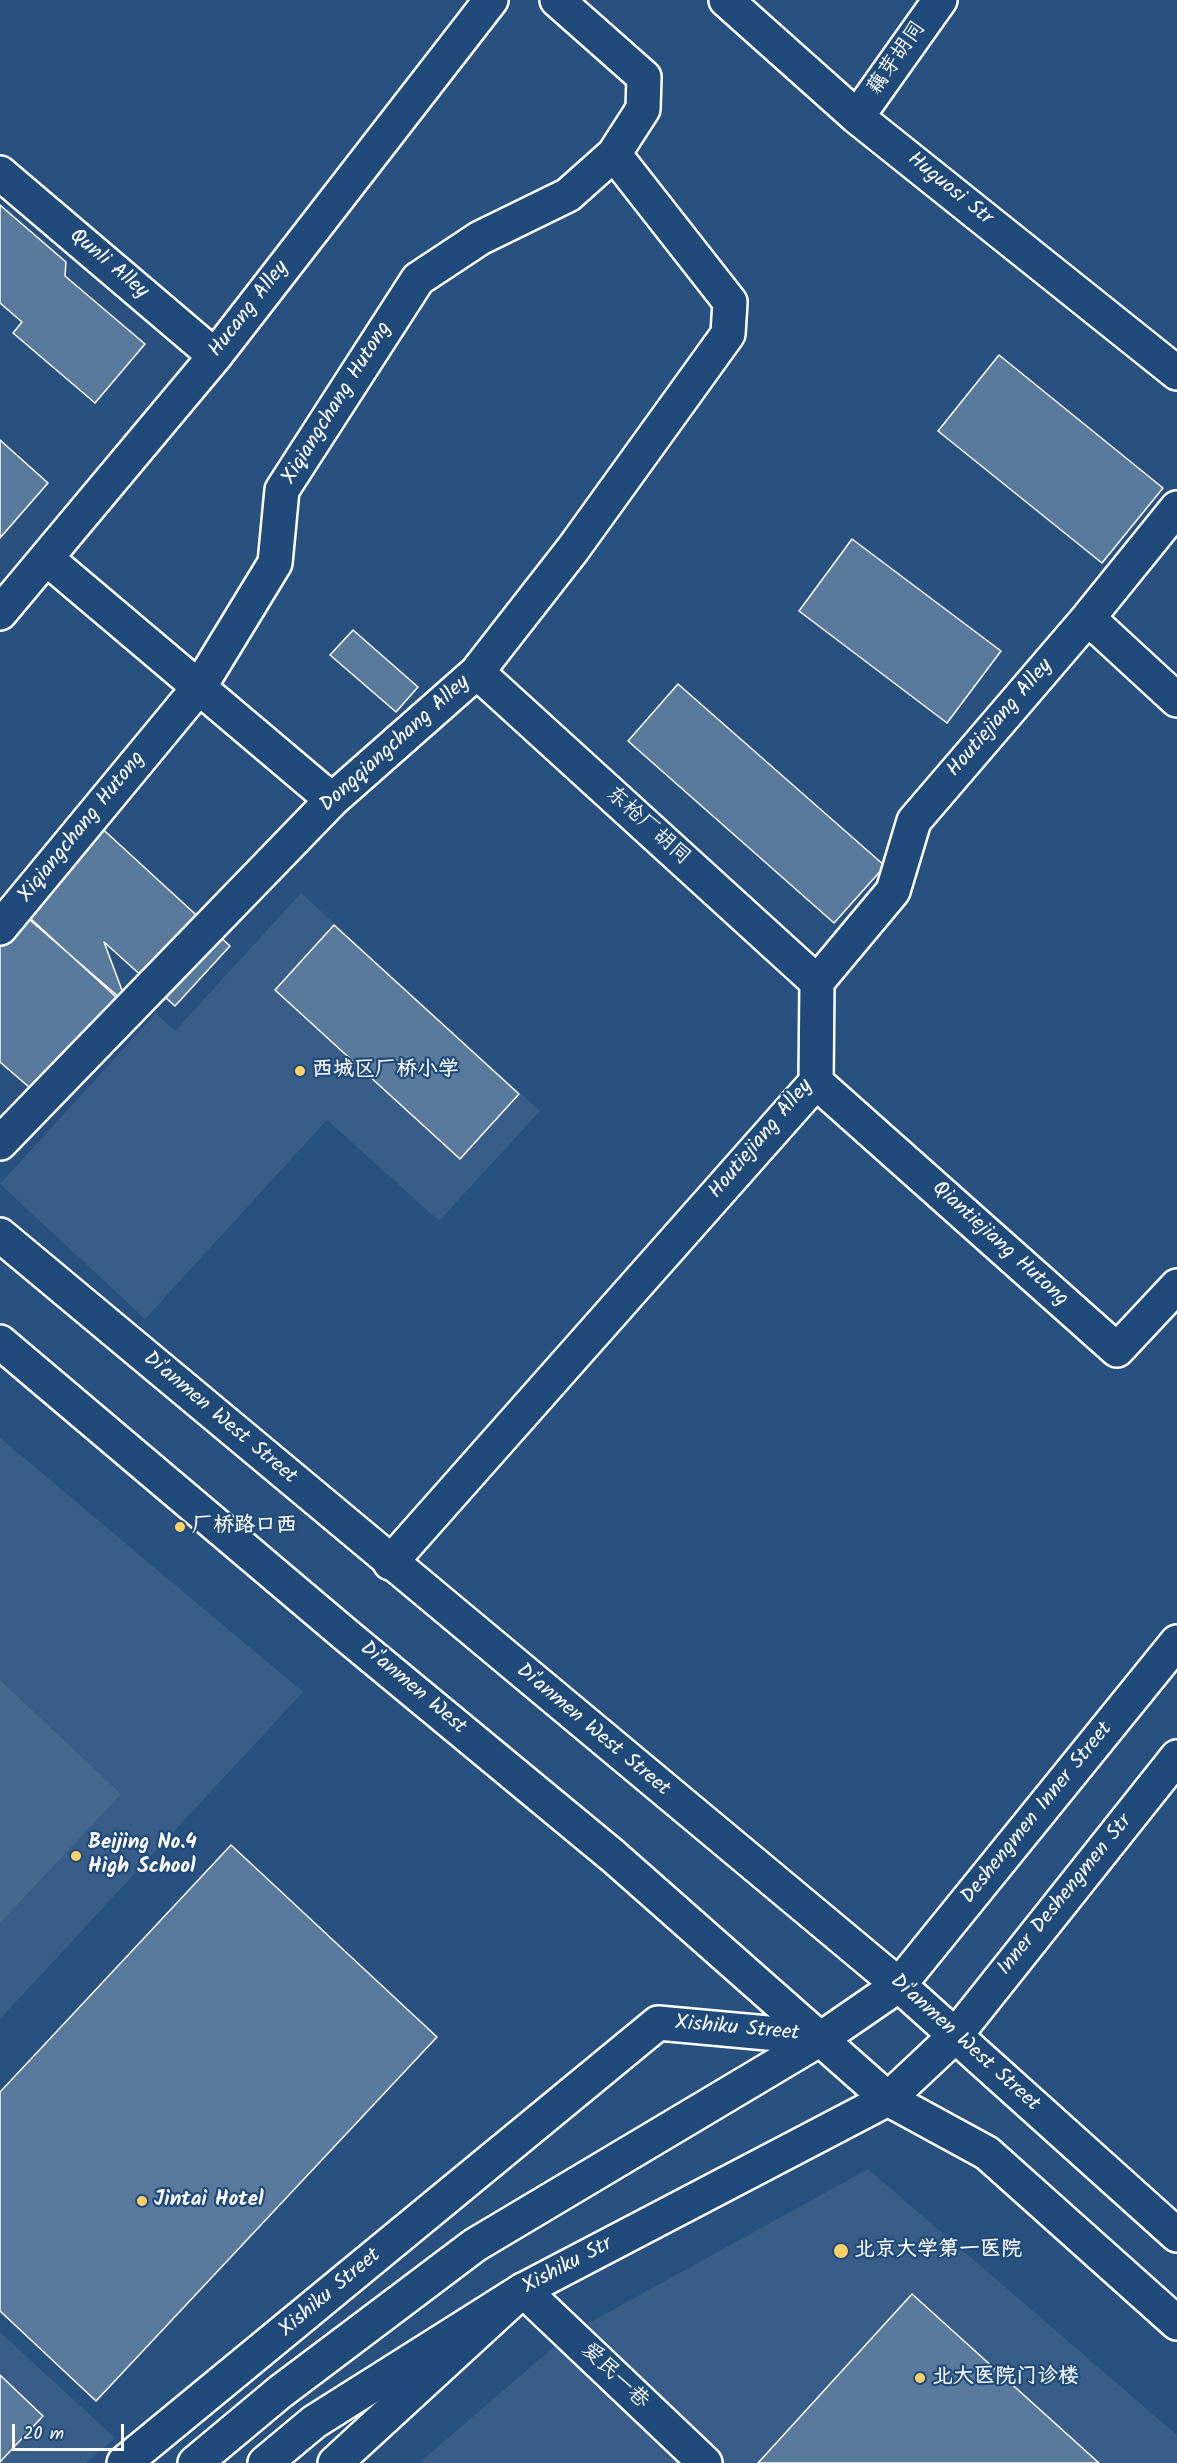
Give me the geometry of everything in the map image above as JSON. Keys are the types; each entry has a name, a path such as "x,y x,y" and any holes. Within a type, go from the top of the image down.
{"main road":[{"name":"Hucang Alley","path":"0,613 215,356 491,0"},
{"name":"Xiqiangchang Hutong","path":"0,928 200,686 275,563 282,490 418,279 480,238 568,195 614,154 643,109 644,77 556,0"},
{"name":"Huguosi Str","path":"726,0 857,117 1177,374"},
{"name":"藕芽胡同","path":"857,117 940,0"},
{"name":"Dongqiangchang Alley","path":"0,1143 332,800 477,672 573,549 728,334 730,302 614,154"},
{"name":"Qunli Alley","path":"0,173 215,356"},
{"name":"Houtiejiang Alley","path":"390,1563 816,1082 817,981 893,891 914,821 1088,618 1177,507"},
{"path":"46,558 332,800"},
{"path":"1088,618 1177,699"},
{"name":"东枪厂胡同","path":"477,672 817,981"},
{"name":"Qiantiejiang Hutong","path":"816,1082 1117,1350 1177,1286"},
{"name":"Di'anmen West Street","path":"0,1235 390,1563 899,1985 1177,2235"},
{"name":"Di'anmen West","path":"0,1342 346,1635 613,1856 822,2038"},
{"name":"Deshengmen Inner Street","path":"822,2038 899,1985 1177,1642"},
{"name":"Inner Deshengmen Str","path":"888,2099 955,2036 1177,1757"},
{"name":"Xishiku Street","path":"124,2463 658,2023 822,2038"},
{"path":"822,2038 888,2099 987,2153 1177,2323"},
{"name":"Xishiku Street","path":"195,2463 280,2392 475,2245 822,2038"},
{"name":"Xishiku Str","path":"265,2463 314,2422 523,2290 888,2099"},
{"path":"335,2463 523,2290"},
{"name":"爱民一巷","path":"523,2290 705,2463"}],"shaded area":[{"name":"西城区厂桥小学","path":"301,893 540,1111 439,1221 327,1120 145,1319 0,1184 156,1013 175,1031"},
{"name":"Beijing No.4 High School","path":"0,1438 303,1692 0,2019"},
{"path":"0,1680 121,1794 0,1923"},
{"name":"北京大学第一医院","path":"868,2169 1177,2435 1177,2463 419,2463 569,2334"},
{"path":"0,2332 115,2438 86,2463 0,2463"}],"building":[{"path":"0,205 66,262 65,276 145,344 95,403 13,333 22,322 0,303"},
{"path":"999,355 1163,488 1102,563 938,431"},
{"path":"0,440 48,483 0,538"},
{"path":"852,539 1001,651 947,723 799,611"},
{"path":"353,630 418,687 396,712 330,655"},
{"path":"678,684 885,866 834,923 628,741"},
{"path":"95,822 230,946 175,1006 104,942 129,1009 18,907"},
{"path":"8,901 135,1011 51,1106 0,1062 0,910"},
{"path":"334,925 519,1094 460,1159 275,990"},
{"name":"Jintai Hotel","path":"231,1845 437,2037 96,2401 0,2311 0,2092"},
{"name":"北大医院门诊楼","path":"912,2294 1099,2463 758,2463"},
{"path":"0,2375 43,2416 0,2462"}],"place":[{"name":"西城区厂桥小学","path":"300,1071"},
{"name":"厂桥路口西","path":"180,1527"},
{"name":"Beijing No.4 High School","path":"76,1856"},
{"name":"Jintai Hotel","path":"142,2201"},
{"name":"北京大学第一医院","path":"841,2251"},
{"name":"北大医院门诊楼","path":"920,2378"}]}
